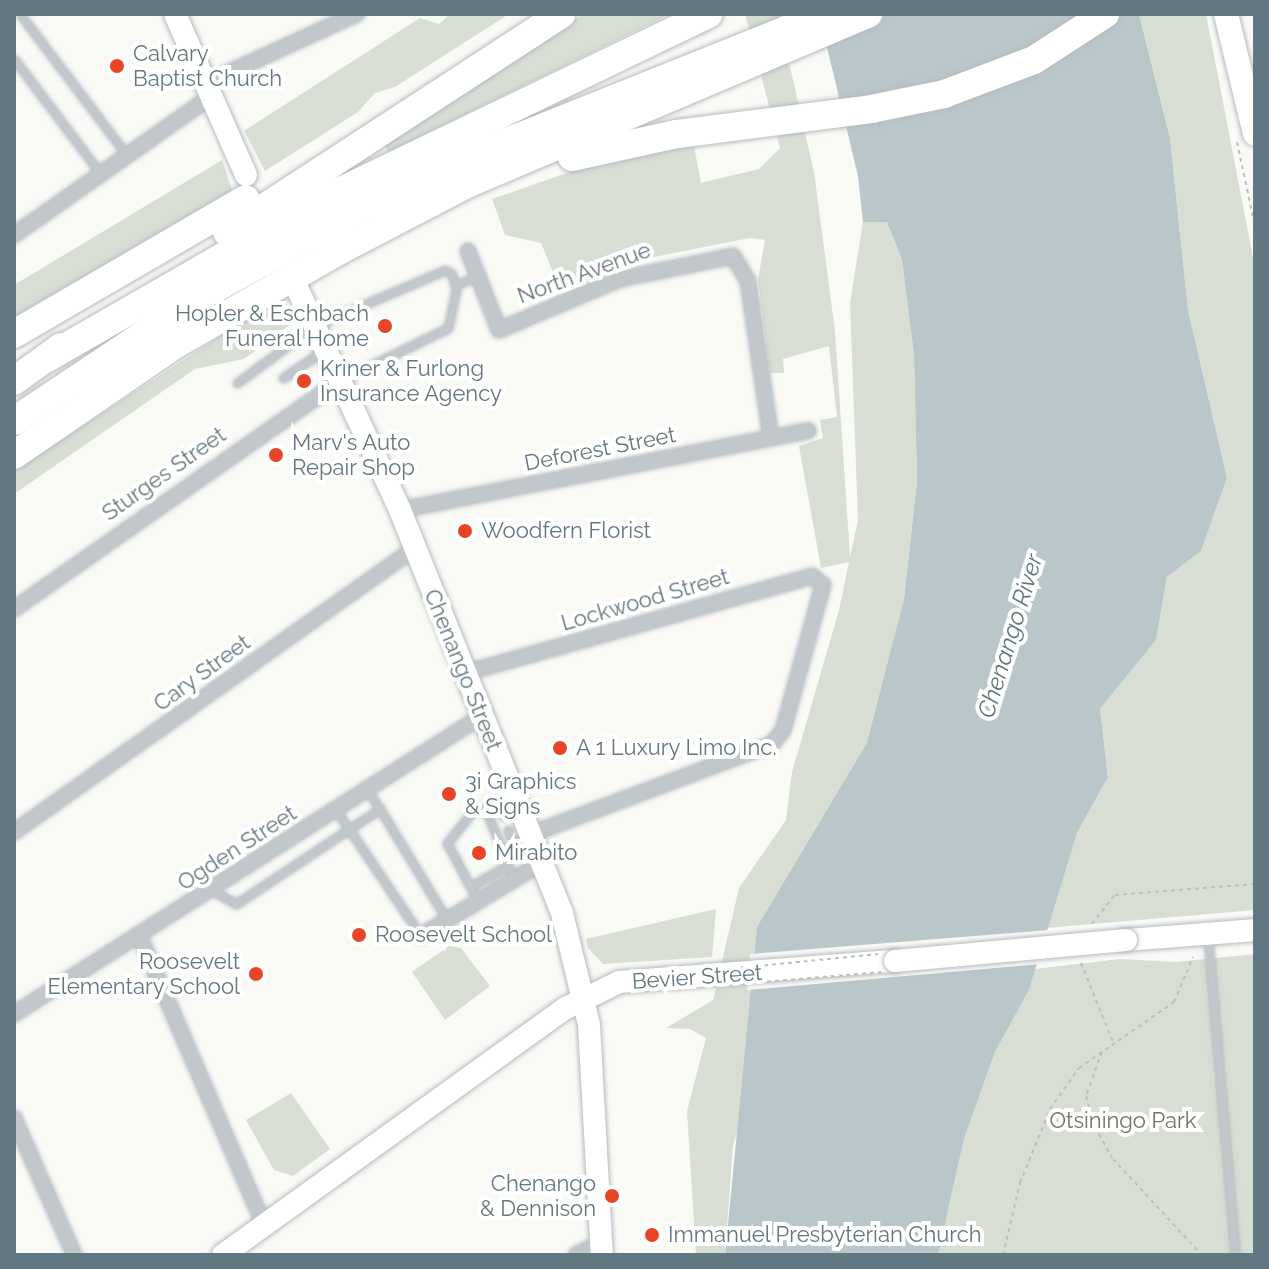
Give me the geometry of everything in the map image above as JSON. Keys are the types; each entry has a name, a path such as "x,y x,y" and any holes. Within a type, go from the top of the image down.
{"highway":[{"path":"14,381 126,297 561,14"},
{"path":"47,358 322,200 709,14"},
{"path":"738,54 803,14"},
{"path":"15,454 217,318 467,184 827,14"},
{"path":"14,421 167,317 347,215 456,163 738,54 868,14"},
{"path":"428,207 576,156 745,124 883,107 967,87 1034,60 1105,14"},
{"path":"14,334 446,88"}],"main road":[{"path":"1226,14 1255,134"}],"street":[{"path":"175,14 246,175"},
{"path":"14,235 209,89 357,14"},
{"name":"North Avenue","path":"468,251 499,330 620,279 721,255 733,256 748,281 771,438"},
{"name":"Chenango Street","path":"297,288 400,510 482,716 517,837 541,863 562,913 585,999 601,1249"},
{"name":"Sturges Street","path":"14,609 341,380"},
{"name":"Deforest Street","path":"400,510 808,431"},
{"name":"Cary Street","path":"14,832 414,549"},
{"name":"Lockwood Street","path":"465,673 812,576 823,585 783,730 772,744 517,837"},
{"name":"Ogden Street","path":"14,1014 213,891 366,788 482,716"},
{"path":"421,936 478,901 511,872 541,863"},
{"name":"Bevier Street","path":"223,1255 585,999 619,982 1255,930"},
{"path":"140,937 264,1225"},
{"path":"14,1118 74,1255"},
{"path":"576,1255 601,1249"}],"lane":[{"path":"20,14 126,154"},
{"path":"14,59 100,173"},
{"path":"237,383 314,326 445,270 456,285 448,328 341,380"},
{"path":"456,285 477,276"},
{"path":"283,378 326,348"},
{"path":"366,788 447,920"},
{"path":"478,901 447,843 471,813 505,797 503,816"},
{"path":"470,887 511,872 484,806"},
{"path":"335,809 421,936"},
{"path":"213,891 236,904 380,809"},
{"path":"504,854 517,837"},
{"path":"1207,933 1235,1255"}],"path":[{"path":"1092,924 1115,895 1255,884"},
{"path":"1003,1255 1035,1137 1068,1083 1102,1051 1174,1002 1193,957"},
{"path":"1081,961 1083,978 1113,1043"},
{"path":"1102,1051 1086,1096 1095,1127 1113,1159 1202,1255"}],"green space":[{"path":"450,14 509,14 395,87 375,93 358,112 265,171 244,131 420,18 439,24"},
{"path":"584,14 670,14 388,152 384,143"},
{"path":"745,14 778,14 814,172 835,331 850,557 858,520 850,303 863,222 887,222 902,260 914,355 917,480 904,599 868,743 829,815 733,1146 725,1255 696,1255 687,1111 706,1038 690,1029 666,1028 713,1000 739,888 786,820 792,772 839,610 849,562 821,568 799,446 823,438 820,420 837,417 829,346 783,359 784,373 770,373 758,279 765,240 750,238 644,259 560,289 541,243 505,235 492,199 587,166 694,146 701,183 759,169 780,148"},
{"path":"1139,14 1206,14 1255,268 1255,910 1046,928 1077,833 1108,777 1100,709 1156,640 1167,577 1201,551 1227,478 1188,310 1170,138"},
{"path":"222,160 232,190 14,317 14,285"},
{"path":"283,295 295,321 244,359 195,369 14,494 14,471"},
{"path":"716,909 712,957 603,964 588,948 586,939"},
{"path":"449,946 461,948 490,986 445,1020 412,972"},
{"name":"Otsiningo Park","path":"1255,954 1255,1255 938,1255 964,1139 995,1052 1029,990 1035,969 1120,959 1177,962"},
{"path":"291,1093 330,1149 293,1176 274,1170 246,1120"}],"water":[{"name":"Chenango River","path":"819,14 1139,14 1170,138 1188,310 1227,478 1201,551 1167,577 1156,640 1100,709 1108,777 1077,833 1029,990 995,1052 964,1139 938,1255 725,1255 757,927 867,743 904,599 917,481 914,355 902,260 887,222 863,222 858,176"}],"pier":[{"path":"1049,930 1040,964 747,990 750,954"}],"place":[{"name":"Calvary Baptist Church","path":"117,66"},
{"name":"Hopler & Eschbach Funeral Home","path":"385,326"},
{"name":"Kriner & Furlong Insurance Agency","path":"304,381"},
{"name":"Marv's Auto Repair Shop","path":"276,455"},
{"name":"Woodfern Florist","path":"465,531"},
{"name":"A 1 Luxury Limo Inc.","path":"560,748"},
{"name":"3i Graphics & Signs","path":"449,794"},
{"name":"Mirabito","path":"479,853"},
{"name":"Roosevelt School","path":"359,935"},
{"name":"Roosevelt Elementary School","path":"256,974"},
{"name":"Chenango & Dennison","path":"612,1196"},
{"name":"Immanuel Presbyterian Church","path":"652,1235"}]}
